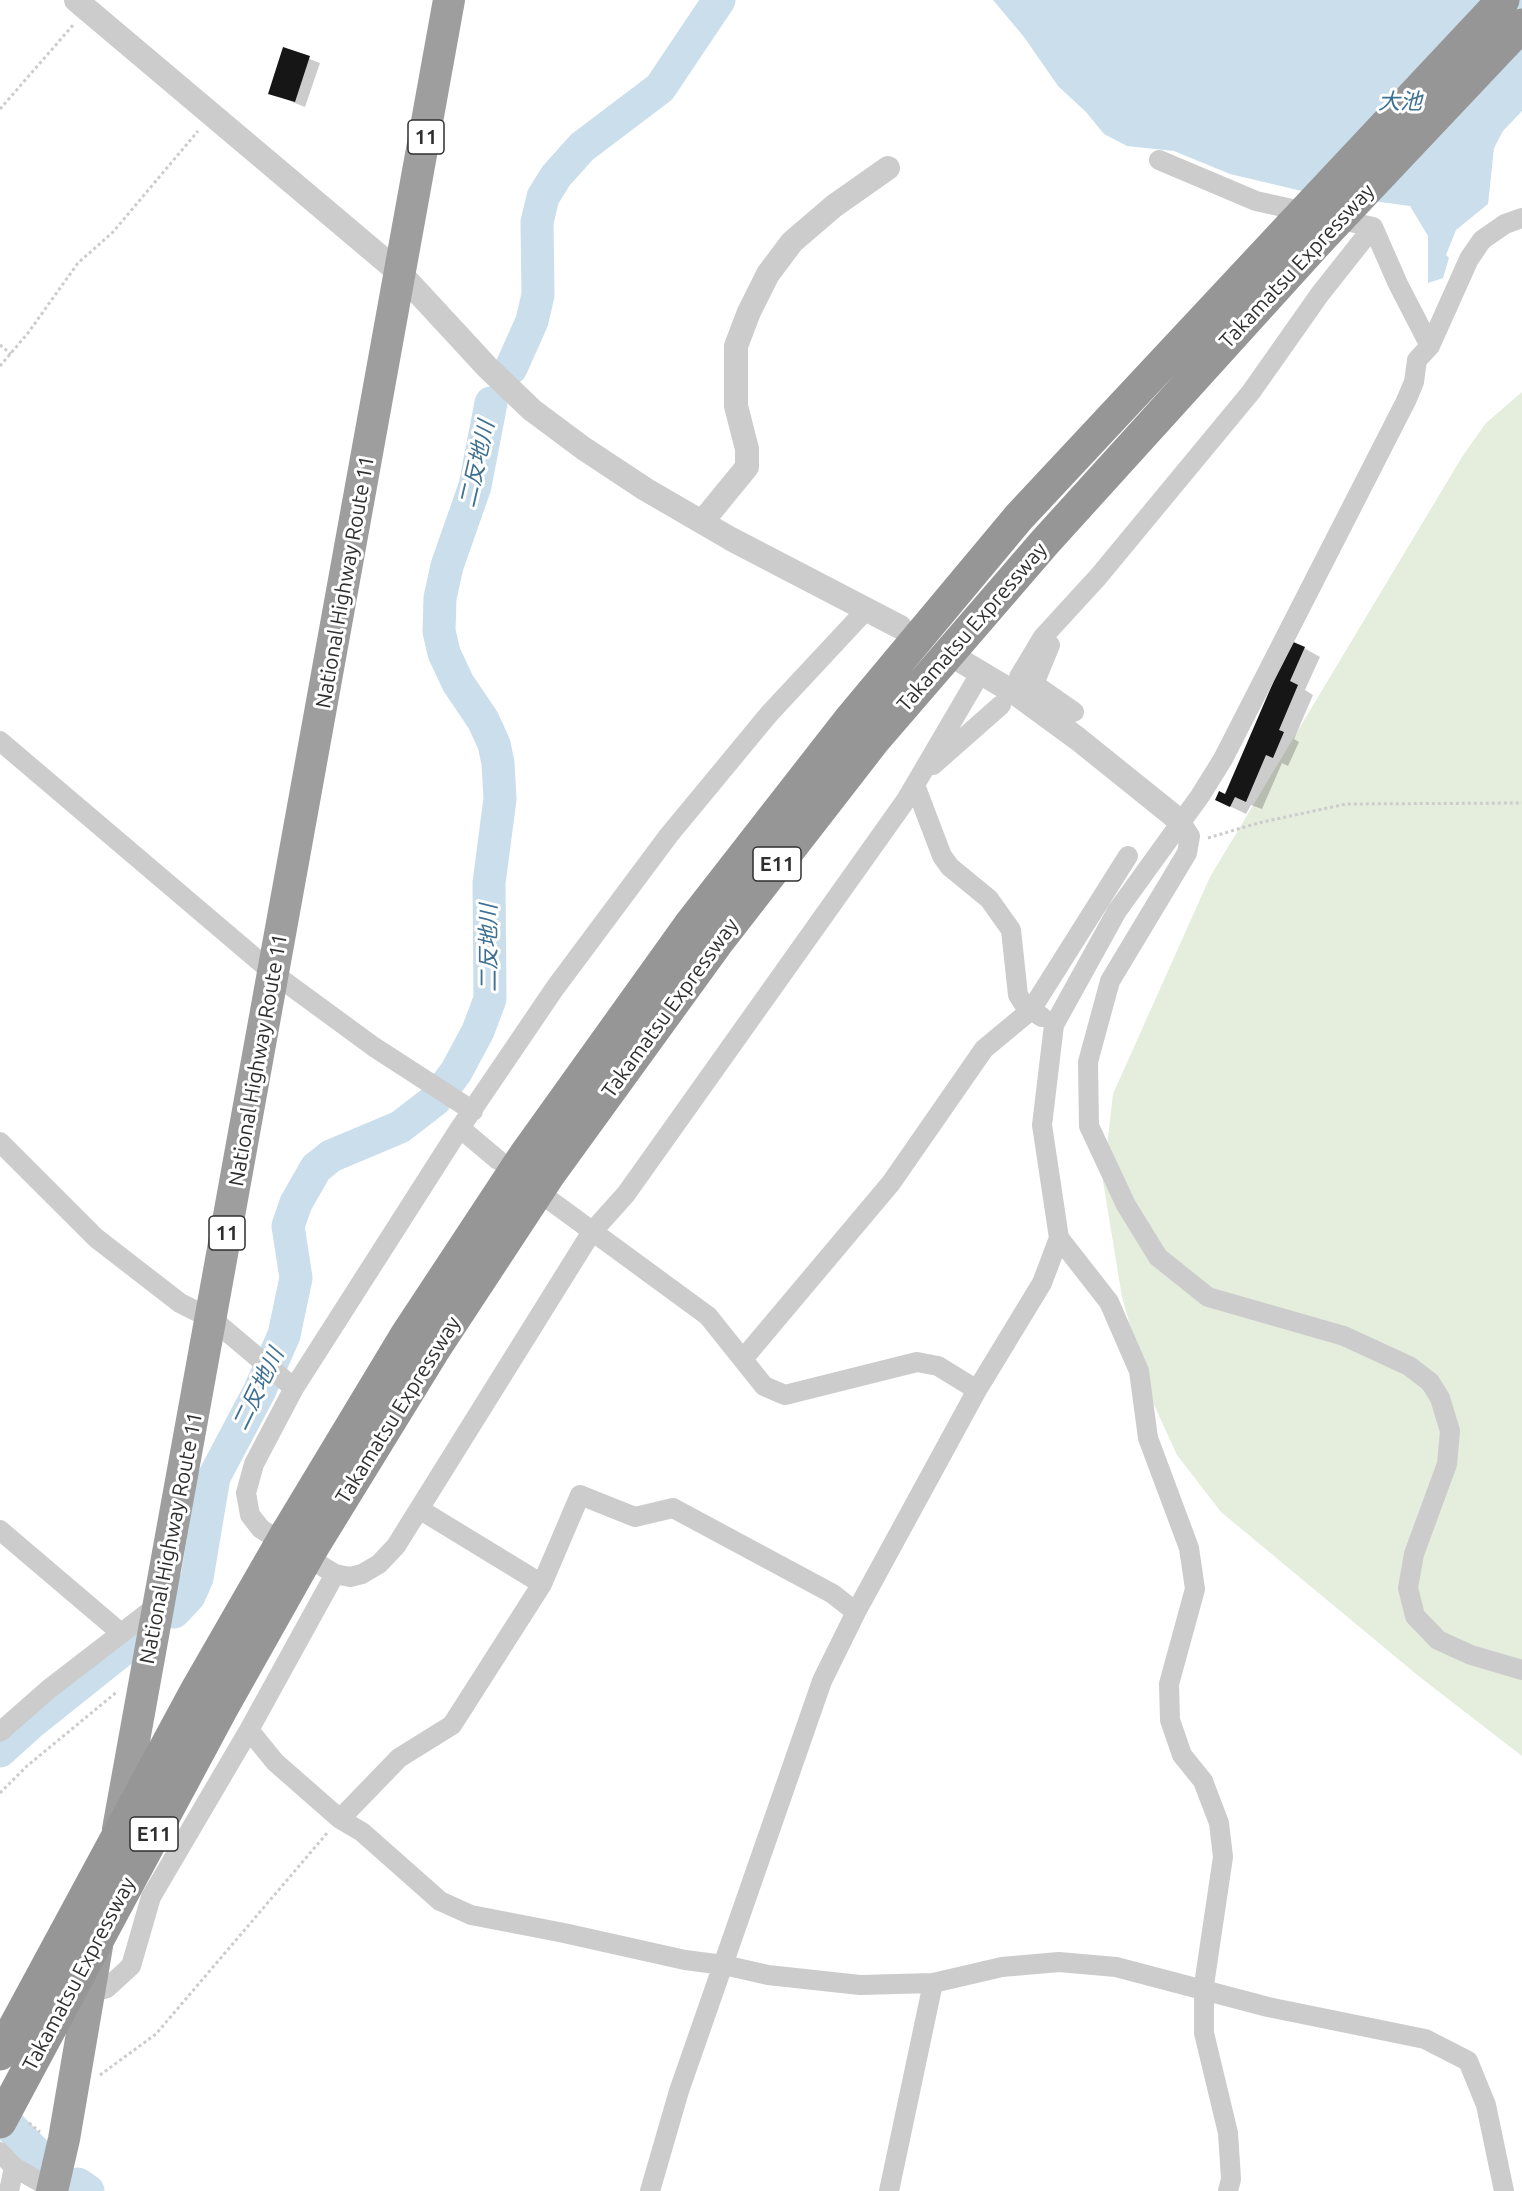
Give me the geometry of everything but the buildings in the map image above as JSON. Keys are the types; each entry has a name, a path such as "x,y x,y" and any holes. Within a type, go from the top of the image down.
{"highway":[{"name":"National Highway Route 11","path":"52,2190 72,2096 147,1667 402,275 449,0"},
{"name":"Takamatsu Expressway","path":"0,2054 195,1693 299,1540 433,1351 550,1173 716,944 883,730 1503,0"},
{"name":"Takamatsu Expressway","path":"1305,233 1522,25"},
{"name":"Takamatsu Expressway","path":"0,2122 222,1708 299,1540"}],"street":[{"path":"81,4 213,113 402,275 487,367 532,410 591,454 702,522 900,627"},
{"path":"1159,160 1256,201 1373,227"},
{"path":"702,522 747,467 747,449 736,406 735,346 763,284 792,243 834,206 888,168"},
{"path":"650,2191 679,2091 822,1681 856,1612 977,1390 1042,1283 1059,1238 1042,1125 1054,1025 1117,911 1200,796 1223,759 1406,401 1414,382 1417,360 1430,346 1468,259 1482,240 1506,224 1522,218"},
{"path":"1373,227 1398,284 1430,346"},
{"path":"1019,677 1053,627 1251,392 1320,294 1373,227"},
{"path":"867,610 769,714 669,835 555,988 460,1128 294,1388 254,1464 246,1492 250,1515 261,1529 335,1574 350,1576 362,1574 379,1564 396,1546 591,1233 626,1194 917,781 971,667 1018,695 1078,739 1180,821 1190,836 1187,853 1110,981 1088,1062 1089,1126 1126,1205 1158,1257 1208,1297 1344,1336 1409,1366 1430,1382 1440,1398 1450,1431 1447,1464 1414,1554 1408,1588 1415,1616 1438,1640 1471,1655 1522,1670"},
{"path":"1053,627 1053,638 1034,684 1074,712"},
{"path":"917,781 1001,705"},
{"path":"0,741 273,973 374,1047 473,1111"},
{"path":"917,781 942,856 950,867 988,899 1011,930 1018,995 1024,1006 1054,1025"},
{"path":"743,1359 891,1183 984,1049 1031,1010 1128,856"},
{"path":"460,1128 498,1160"},
{"path":"0,1142 96,1238 180,1304 212,1319 294,1388"},
{"path":"551,1201 591,1233 708,1316 764,1386 785,1395 917,1362 938,1366 977,1390"},
{"path":"1059,1238 1109,1302 1139,1371 1148,1438 1189,1548 1195,1589 1169,1684 1170,1720 1182,1755 1203,1781 1219,1823 1223,1857 1204,1990 1204,2033 1228,2133 1231,2180 1228,2191"},
{"path":"340,1819 399,1758 452,1725 542,1584 580,1496 635,1517 674,1508 833,1594 856,1612"},
{"path":"419,1509 542,1584"},
{"path":"0,1530 121,1633"},
{"path":"89,1993 107,1988 131,1966 151,1897 249,1730 335,1574"},
{"path":"0,1732 121,1633 159,1605"},
{"path":"249,1730 275,1762 340,1819 362,1832 440,1901 471,1915 768,1975 860,1985 933,1983 1002,1967 1059,1962 1116,1967 1268,2007 1425,2039 1460,2054 1468,2061 1486,2105 1504,2191"},
{"path":"889,2191 933,1983"},
{"path":"0,2152 14,2167 52,2190"},
{"path":"9,2191 14,2167"}],"path":[{"path":"0,109 81,4"},
{"path":"0,366 78,263 113,232 213,113"},
{"path":"0,345 11,354"},
{"path":"1190,844 1258,823 1346,804 1522,803"},
{"path":"0,1793 27,1766 147,1667"},
{"path":"72,2096 156,2034 340,1819"}],"green space":[{"path":"1522,392 1522,1756 1421,1678 1221,1512 1177,1455 1150,1396 1122,1297 1103,1181 1113,1094 1210,877 1462,457 1486,423"}],"water":[{"name":"大池","path":"993,0 1522,0 1522,111 1503,131 1494,148 1488,204 1456,230 1446,255 1449,258 1443,278 1428,283 1428,236 1410,206 1306,192 1230,174 1174,151 1127,146 1104,134 1086,112 1058,86 1024,37"}],"waterway":[{"name":"二反地川","path":"511,368 532,321 538,295 537,222 543,197 556,176 582,147 660,88 719,0"},
{"name":"二反地川","path":"174,1612 189,1596 197,1578 214,1477 259,1392 284,1335 296,1278 288,1226 296,1203 316,1168 331,1156 400,1127 435,1100 456,1072 478,1031 490,999 489,883 500,799 498,763 494,744 483,720 458,683 444,653 439,631 440,598 447,566 475,486 491,403"},
{"name":"二反地川","path":"0,1751 32,1722 131,1643"},
{"name":"二反地川","path":"0,2116 39,2156"},
{"name":"二反地川","path":"78,2184 88,2191"}]}
